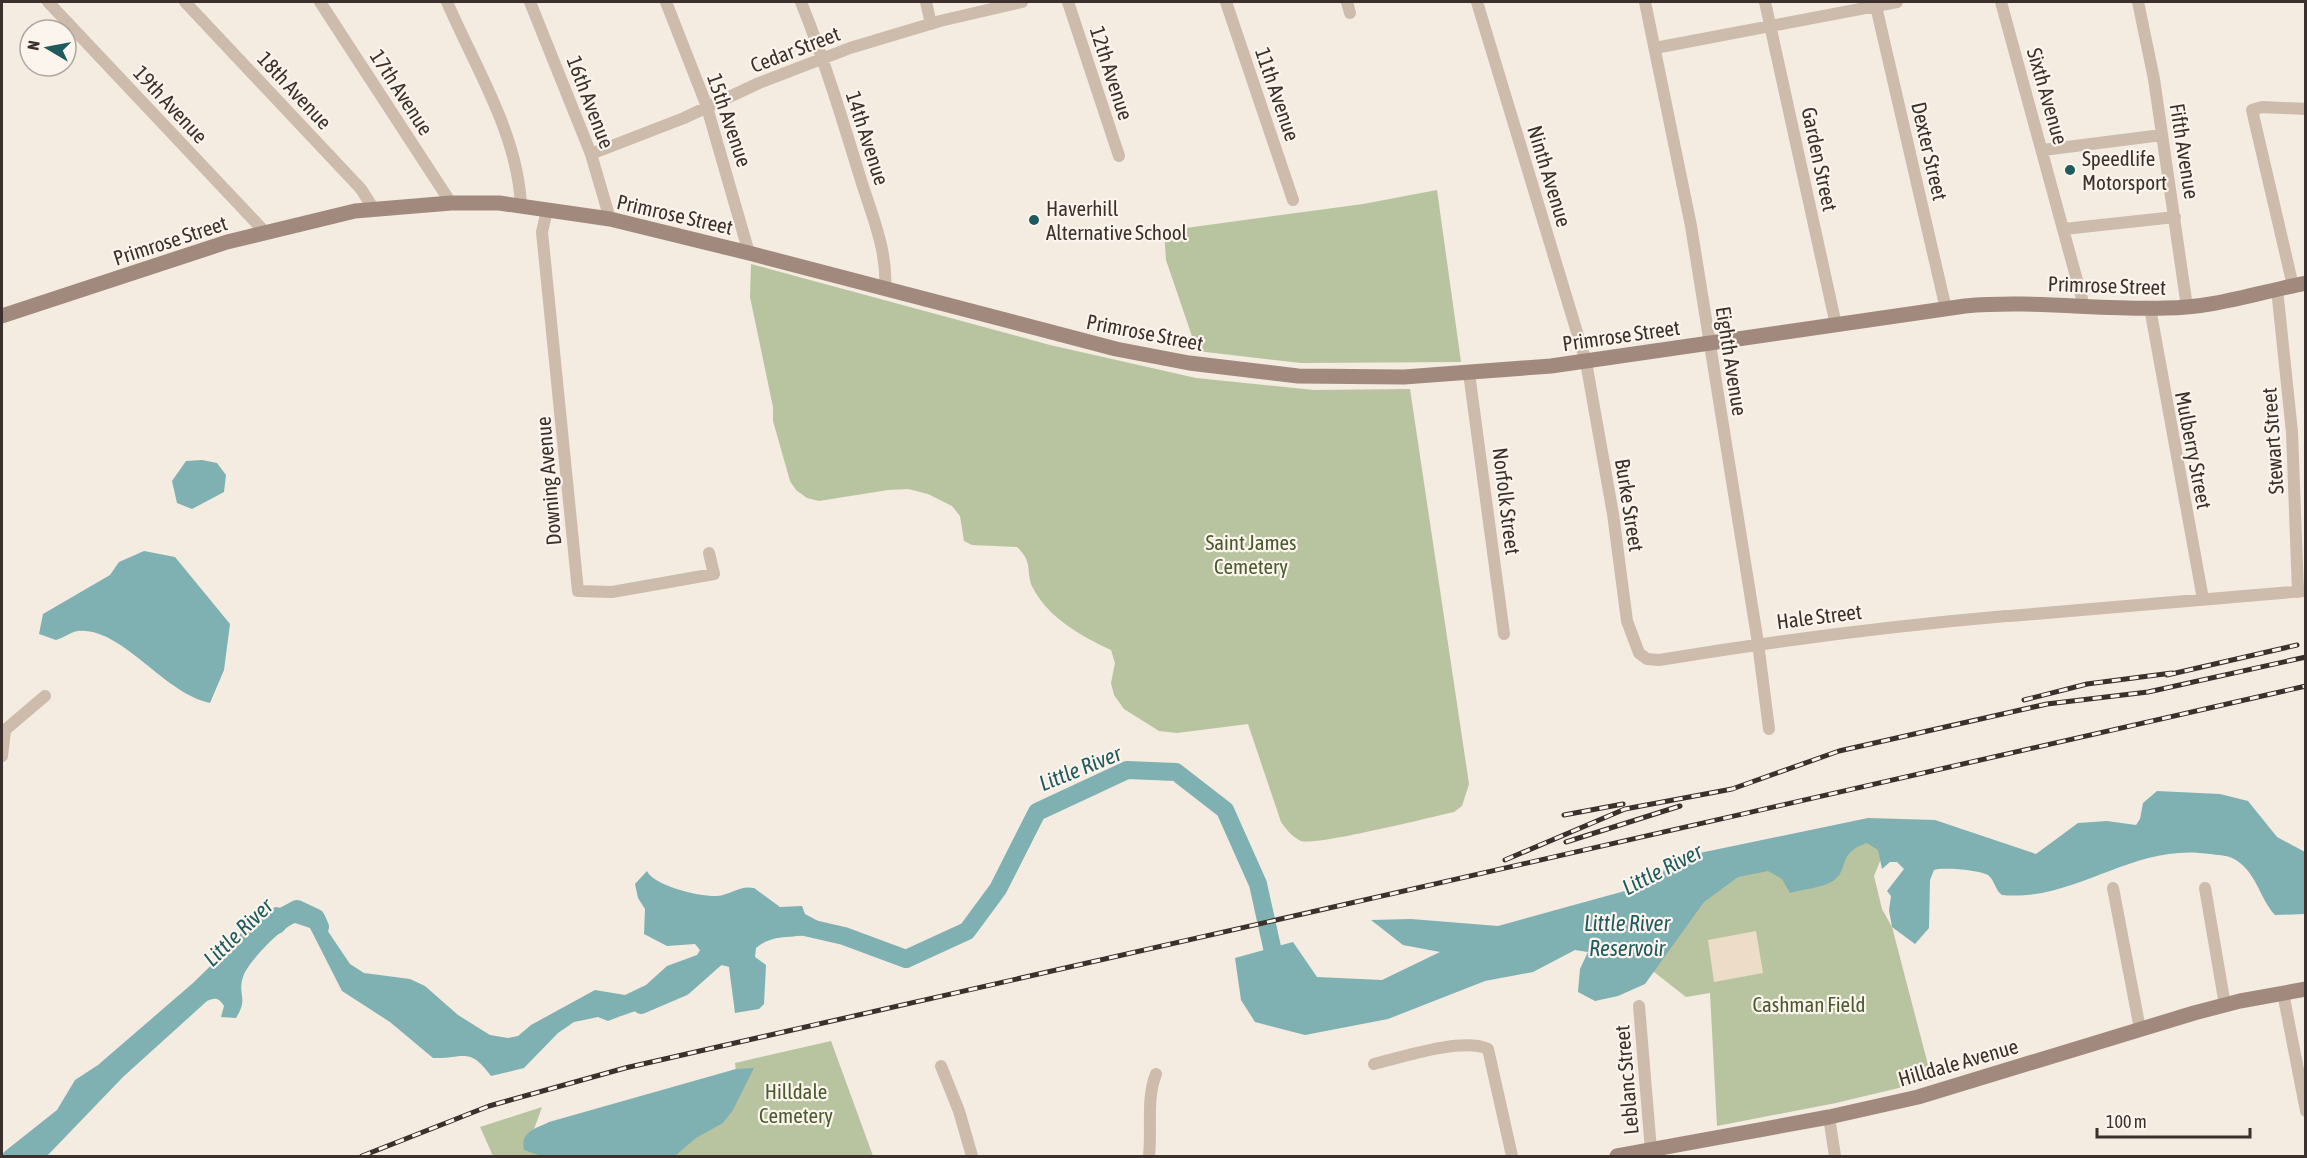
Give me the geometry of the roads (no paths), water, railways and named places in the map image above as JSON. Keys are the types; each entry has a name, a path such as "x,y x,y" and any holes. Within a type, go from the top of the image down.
{"main road":[{"name":"Primrose Street","path":"2,316 227,242 265,232 373,208 451,203 499,203 610,219 750,253 1082,341 1189,363 1298,376 1404,378 1470,373 1586,362 1946,309 2006,304 2187,307 2299,284"},
{"name":"Hilldale Avenue","path":"1617,1156 1829,1117 1952,1088 2225,1005 2306,989"}],"street":[{"name":"19th Avenue","path":"48,2 265,232"},
{"name":"18th Avenue","path":"185,2 360,189 373,208"},
{"name":"17th Avenue","path":"320,2 451,203"},
{"path":"447,2 502,125 520,175 521,206"},
{"name":"16th Avenue","path":"530,2 591,154 610,219"},
{"name":"15th Avenue","path":"666,2 707,108 750,253"},
{"name":"14th Avenue","path":"801,2 822,59 878,234 886,268 885,289"},
{"path":"926,2 931,24"},
{"name":"Cedar Street","path":"591,154 822,59 931,24 1022,2"},
{"name":"12th Avenue","path":"1068,2 1119,156"},
{"name":"11th Avenue","path":"1226,2 1293,200"},
{"name":"Ninth Avenue","path":"1477,2 1586,362"},
{"name":"Eighth Avenue","path":"1645,2 1691,226 1758,643 1769,729"},
{"name":"Garden Street","path":"1765,2 1836,325"},
{"path":"1655,48 1876,4 1897,2"},
{"name":"Sixth Avenue","path":"2001,2 2084,306"},
{"name":"Fifth Avenue","path":"2138,2 2162,135 2187,307"},
{"name":"Dexter Street","path":"1876,4 1946,309"},
{"path":"2299,284 2253,120 2255,107 2306,108"},
{"path":"2043,150 2162,135"},
{"name":"Downing Avenue","path":"547,210 542,232 578,591 612,592 714,574 709,553"},
{"path":"2064,230 2175,217"},
{"name":"Stewart Street","path":"2277,289 2292,432 2302,591"},
{"name":"Mulberry Street","path":"2150,308 2203,599"},
{"name":"Burke Street","path":"1586,362 1613,514 1627,621 1639,653"},
{"name":"Norfolk Street","path":"1470,373 1504,634"},
{"name":"Hale Street","path":"1639,653 1647,658 1659,660 1758,643 1890,627 2302,591"},
{"path":"2,756 5,730 45,696"},
{"path":"2113,888 2140,1029"},
{"path":"2205,888 2225,1005"},
{"path":"2283,993 2305,1107"},
{"name":"Leblanc Street","path":"1639,1006 1651,1150"},
{"path":"1374,1064 1433,1050 1480,1045 1488,1049 1512,1156"},
{"path":"941,1066 959,1112 972,1156"},
{"path":"1149,1156 1150,1089 1156,1074"},
{"path":"1829,1117 1834,1156"}],"water":[{"path":"202,460 217,463 226,475 224,492 192,509 177,503 172,481 186,461"},
{"path":"144,551 175,557 230,624 224,670 210,703 193,697 176,687 111,639 94,633 78,631 56,640 39,634 43,614 110,575 119,562"},
{"name":"Little River Reservoir","path":"2157,791 2220,794 2248,801 2277,837 2305,852 2305,914 2275,915 2247,869 2232,858 2221,855 2182,853 2155,856 2055,890 2029,895 2002,895 1989,876 1979,872 1938,869 1934,870 1930,880 1929,928 1915,944 1892,927 1889,910 1891,896 1887,891 1904,869 1897,862 1890,862 1882,869 1878,850 1867,843 1851,852 1838,877 1818,887 1790,893 1782,879 1768,871 1738,877 1704,902 1645,984 1618,996 1595,1001 1578,992 1580,969 1588,952 1575,950 1533,972 1485,981 1388,1019 1305,1035 1255,1022 1241,1000 1235,958 1293,942 1317,977 1382,980 1440,952 1403,945 1371,920 1411,919 1498,926 1661,881 1666,860 1868,818 1935,820 2036,854 2078,823 2107,821 2136,825 2140,819 2143,803"},
{"path":"647,871 668,886 700,895 717,896 744,888 754,888 780,907 802,906 805,914 818,921 818,931 771,940 756,948 755,957 766,965 764,1004 759,1009 735,1013 729,967 720,965 710,967 689,977 642,1009 608,1021 598,1017 574,1022 558,1033 524,1068 491,1076 471,1057 433,1058 390,1022 342,991 310,928 295,923 273,939 246,971 241,988 242,1006 236,1018 221,1017 224,1006 219,1000 207,1001 123,1077 47,1156 2,1156 57,1110 75,1080 98,1065 193,983 238,939 244,926 253,916 276,907 317,915 350,964 364,973 410,979 425,986 458,1015 490,1035 508,1038 518,1036 531,1025 595,990 625,995 646,985 667,966 697,955 700,950 695,944 667,946 644,934 645,909 638,898 635,884"},
{"path":"754,1068 733,1110 723,1123 696,1138 675,1156 541,1156 524,1150 526,1135 549,1122 736,1069"}],"waterway":[{"name":"Little River","path":"796,925 844,936 906,959 967,931 998,889 1037,812 1127,770 1176,772 1225,810 1258,884 1277,970"},
{"name":"Little River","path":"277,925 282,917 297,909 316,918 320,927"},
{"name":"Little River","path":"641,1005 683,987 718,956"}],"railway":[{"path":"2167,675 2297,645"},
{"path":"1505,860 1625,809 1732,789 1839,751 2047,704 2148,692 2306,657"},
{"path":"2024,700 2087,684 2172,673"},
{"path":"362,1156 489,1106 625,1068 2306,686"},
{"path":"1564,815 1623,804"},
{"path":"1566,842 1680,806"}],"place":[{"name":"Speedlife Motorsport","path":"2070,170"},
{"name":"Haverhill Alternative School","path":"1034,220"}],"park label":[{"name":"Saint James Cemetery","path":"1251,554"},
{"name":"Cashman Field","path":"1809,1004"},
{"name":"Hilldale Cemetery","path":"796,1103"}]}
